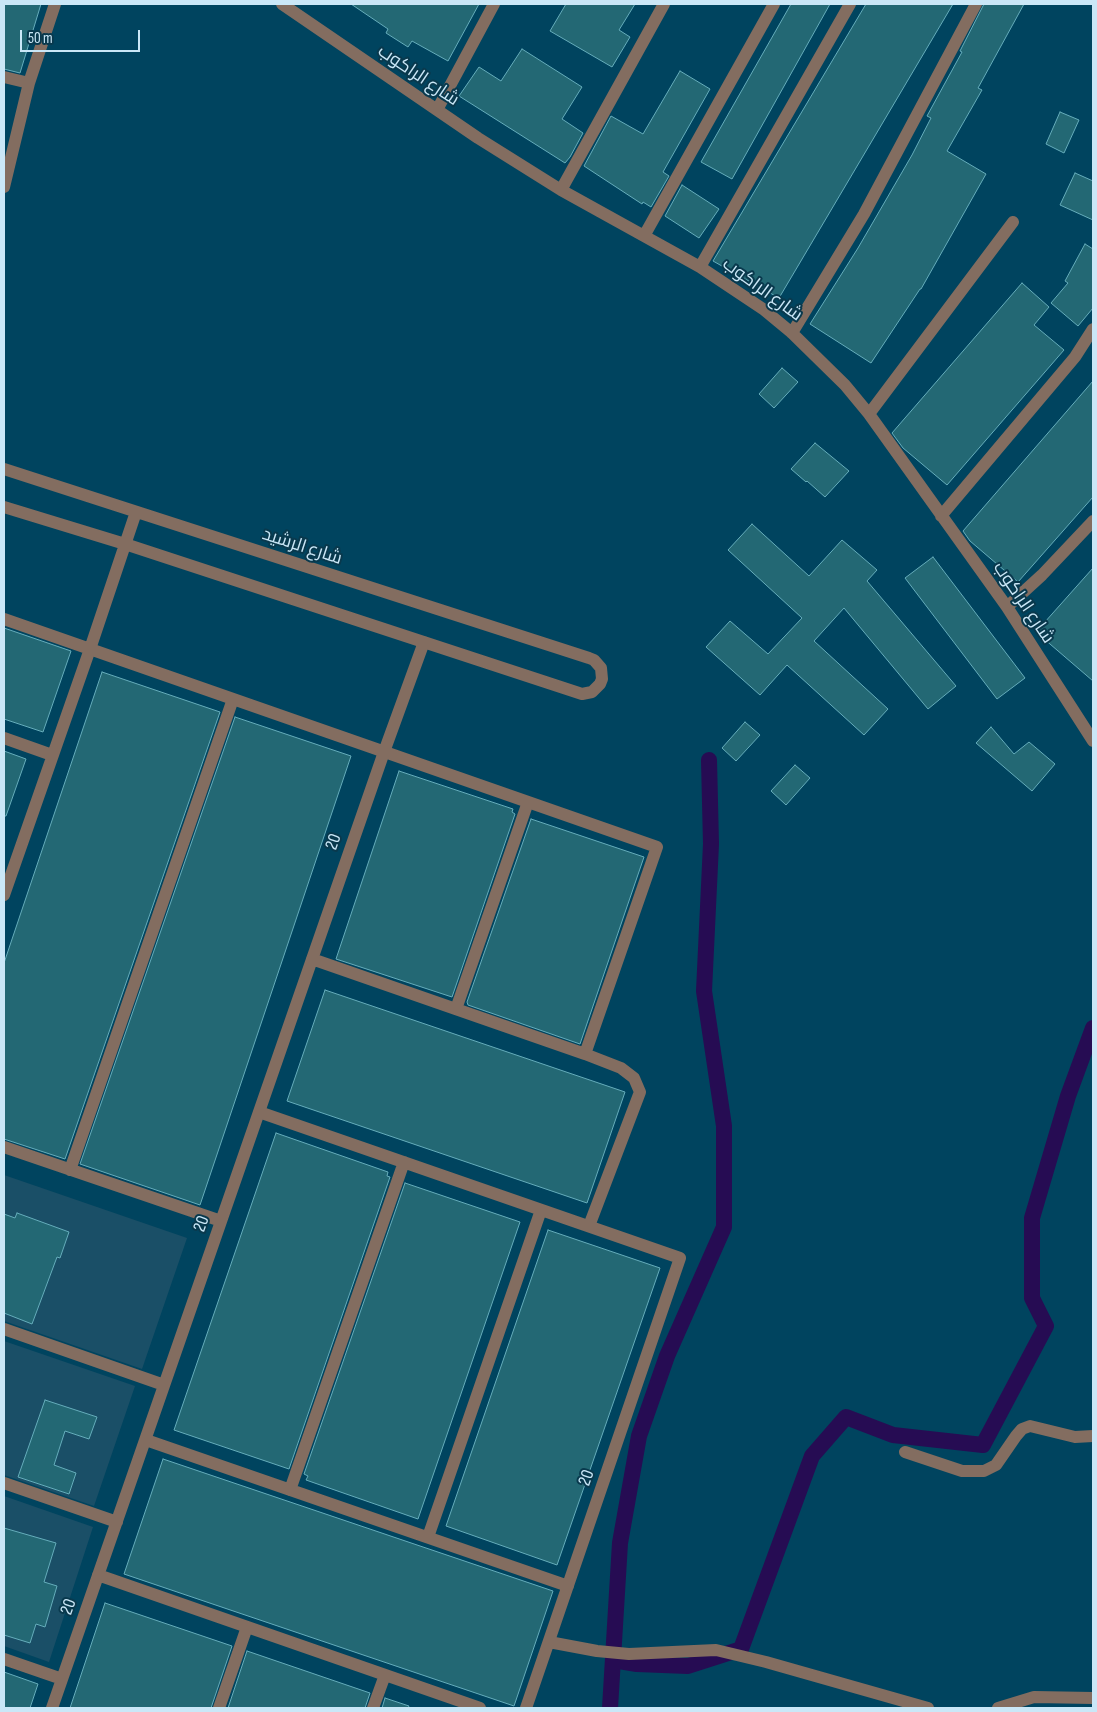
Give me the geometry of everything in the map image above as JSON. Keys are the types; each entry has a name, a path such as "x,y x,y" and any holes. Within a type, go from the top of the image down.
{"street":[{"path":"4,187 29,83 55,4"},
{"name":"شارع الراكوب","path":"282,4 494,149 561,190 700,268 740,293 792,333 845,385 870,414 1007,607 1093,741"},
{"path":"437,110 494,4"},
{"path":"561,190 664,4"},
{"path":"644,236 774,4"},
{"path":"700,268 850,4"},
{"path":"792,333 864,214 976,4"},
{"path":"4,77 29,83"},
{"path":"870,414 1013,222"},
{"path":"941,516 1074,357 1093,329"},
{"name":"شارع الرشيد","path":"4,468 589,658 594,660 601,668 602,679 592,692 582,694 424,642"},
{"path":"4,507 125,544 424,642"},
{"path":"4,895 136,512"},
{"path":"1007,607 1042,575 1093,521"},
{"path":"4,619 657,847 586,1054"},
{"name":"20","path":"52,1708 384,752 424,642"},
{"path":"70,1170 233,699"},
{"path":"4,738 52,755"},
{"path":"456,1009 528,802"},
{"path":"259,1112 589,1226 640,1092 634,1078 621,1068 586,1054 312,959"},
{"path":"4,1147 221,1221"},
{"path":"290,1490 404,1162"},
{"path":"428,1538 541,1210"},
{"name":"20","path":"526,1708 680,1258 589,1226"},
{"path":"4,1329 164,1385"},
{"path":"905,1452 962,1471 984,1471 996,1465 1016,1436 1030,1426 1075,1437 1093,1436"},
{"path":"146,1440 568,1586"},
{"path":"4,1483 117,1522"},
{"path":"98,1575 480,1708"},
{"path":"219,1708 247,1627"},
{"path":"549,1642 598,1651 630,1654 716,1650 766,1662 928,1708"},
{"path":"4,1659 62,1679"},
{"path":"373,1708 385,1675"},
{"path":"998,1708 1034,1698 1093,1698"}],"shaded area":[{"path":"4,1175 187,1238 142,1369 4,1321"},
{"path":"4,1341 135,1386 94,1506 4,1475"},
{"path":"4,1496 93,1527 49,1662 4,1646"}],"building":[{"path":"4,4 41,4 20,73 4,69"},
{"path":"351,4 479,4 448,61 412,41 408,47 386,33 388,29"},
{"path":"566,4 635,4 619,30 630,37 612,67 550,31"},
{"path":"791,4 830,4 732,179 701,162"},
{"path":"866,4 953,4 779,298 713,261"},
{"path":"984,4 1024,4 978,88 982,90 947,151 986,174 921,289 871,363 810,324 858,248 912,155 931,118 927,116 962,52 960,51"},
{"path":"522,49 582,87 562,119 583,133 565,163 459,96 479,67 501,81"},
{"path":"680,71 710,89 663,172 669,176 651,207 643,202 642,204 584,166 611,116 643,134"},
{"path":"1060,112 1079,120 1064,153 1046,144"},
{"path":"1075,173 1093,181 1093,220 1060,205"},
{"path":"682,185 719,209 699,238 665,216"},
{"path":"1085,244 1093,249 1093,308 1078,326 1051,303 1068,283 1065,281"},
{"path":"1022,283 1049,307 1034,325 1064,350 947,485 903,448 892,433"},
{"path":"782,368 798,382 774,408 759,394"},
{"path":"1093,381 1093,497 1018,582 970,541 963,531"},
{"path":"815,443 849,471 825,497 791,469"},
{"path":"752,524 809,576 842,540 877,570 867,581 956,686 928,709 844,608 814,641 888,709 864,735 787,665 760,695 706,647 730,621 768,654 802,618 728,550"},
{"path":"933,557 1025,678 997,699 905,578"},
{"path":"1093,568 1093,681 1036,632"},
{"path":"4,628 71,651 43,732 4,719"},
{"path":"102,672 220,712 65,1159 4,1139 4,963"},
{"path":"235,717 351,756 200,1205 80,1164"},
{"path":"745,722 760,735 736,761 722,748"},
{"path":"991,727 1014,754 1029,742 1055,764 1032,791 976,743"},
{"path":"4,751 26,759 6,816 4,816"},
{"path":"795,765 810,778 786,805 771,791"},
{"path":"399,771 513,809 512,812 515,814 452,997 336,959"},
{"path":"531,819 644,857 580,1044 468,1005 467,1002"},
{"path":"325,990 625,1092 587,1203 287,1101"},
{"path":"276,1133 388,1172 387,1176 390,1177 289,1469 174,1430"},
{"path":"405,1183 520,1222 418,1519 306,1480 308,1476 304,1474"},
{"path":"17,1213 69,1232 60,1258 57,1257 32,1324 4,1313 4,1214 15,1218"},
{"path":"548,1230 660,1268 557,1565 446,1526"},
{"path":"45,1400 97,1417 89,1439 65,1431 54,1465 76,1473 69,1494 18,1477"},
{"path":"163,1459 553,1591 514,1706 124,1574"},
{"path":"4,1528 56,1543 44,1582 57,1586 45,1627 36,1624 30,1643 4,1635"},
{"path":"105,1603 232,1646 211,1708 70,1708"},
{"path":"247,1651 370,1693 365,1708 228,1708"},
{"path":"4,1672 38,1684 30,1708 4,1708"},
{"path":"385,1698 409,1706 408,1708 382,1708"}],"waterway":[{"path":"610,1708 620,1543 639,1436 667,1356 724,1227 724,1126 704,991 711,844 709,760"},
{"path":"613,1660 637,1664 688,1666 741,1649 812,1456 846,1417 893,1435 983,1445 1046,1326 1032,1298 1032,1218 1068,1096 1093,1028"}]}
